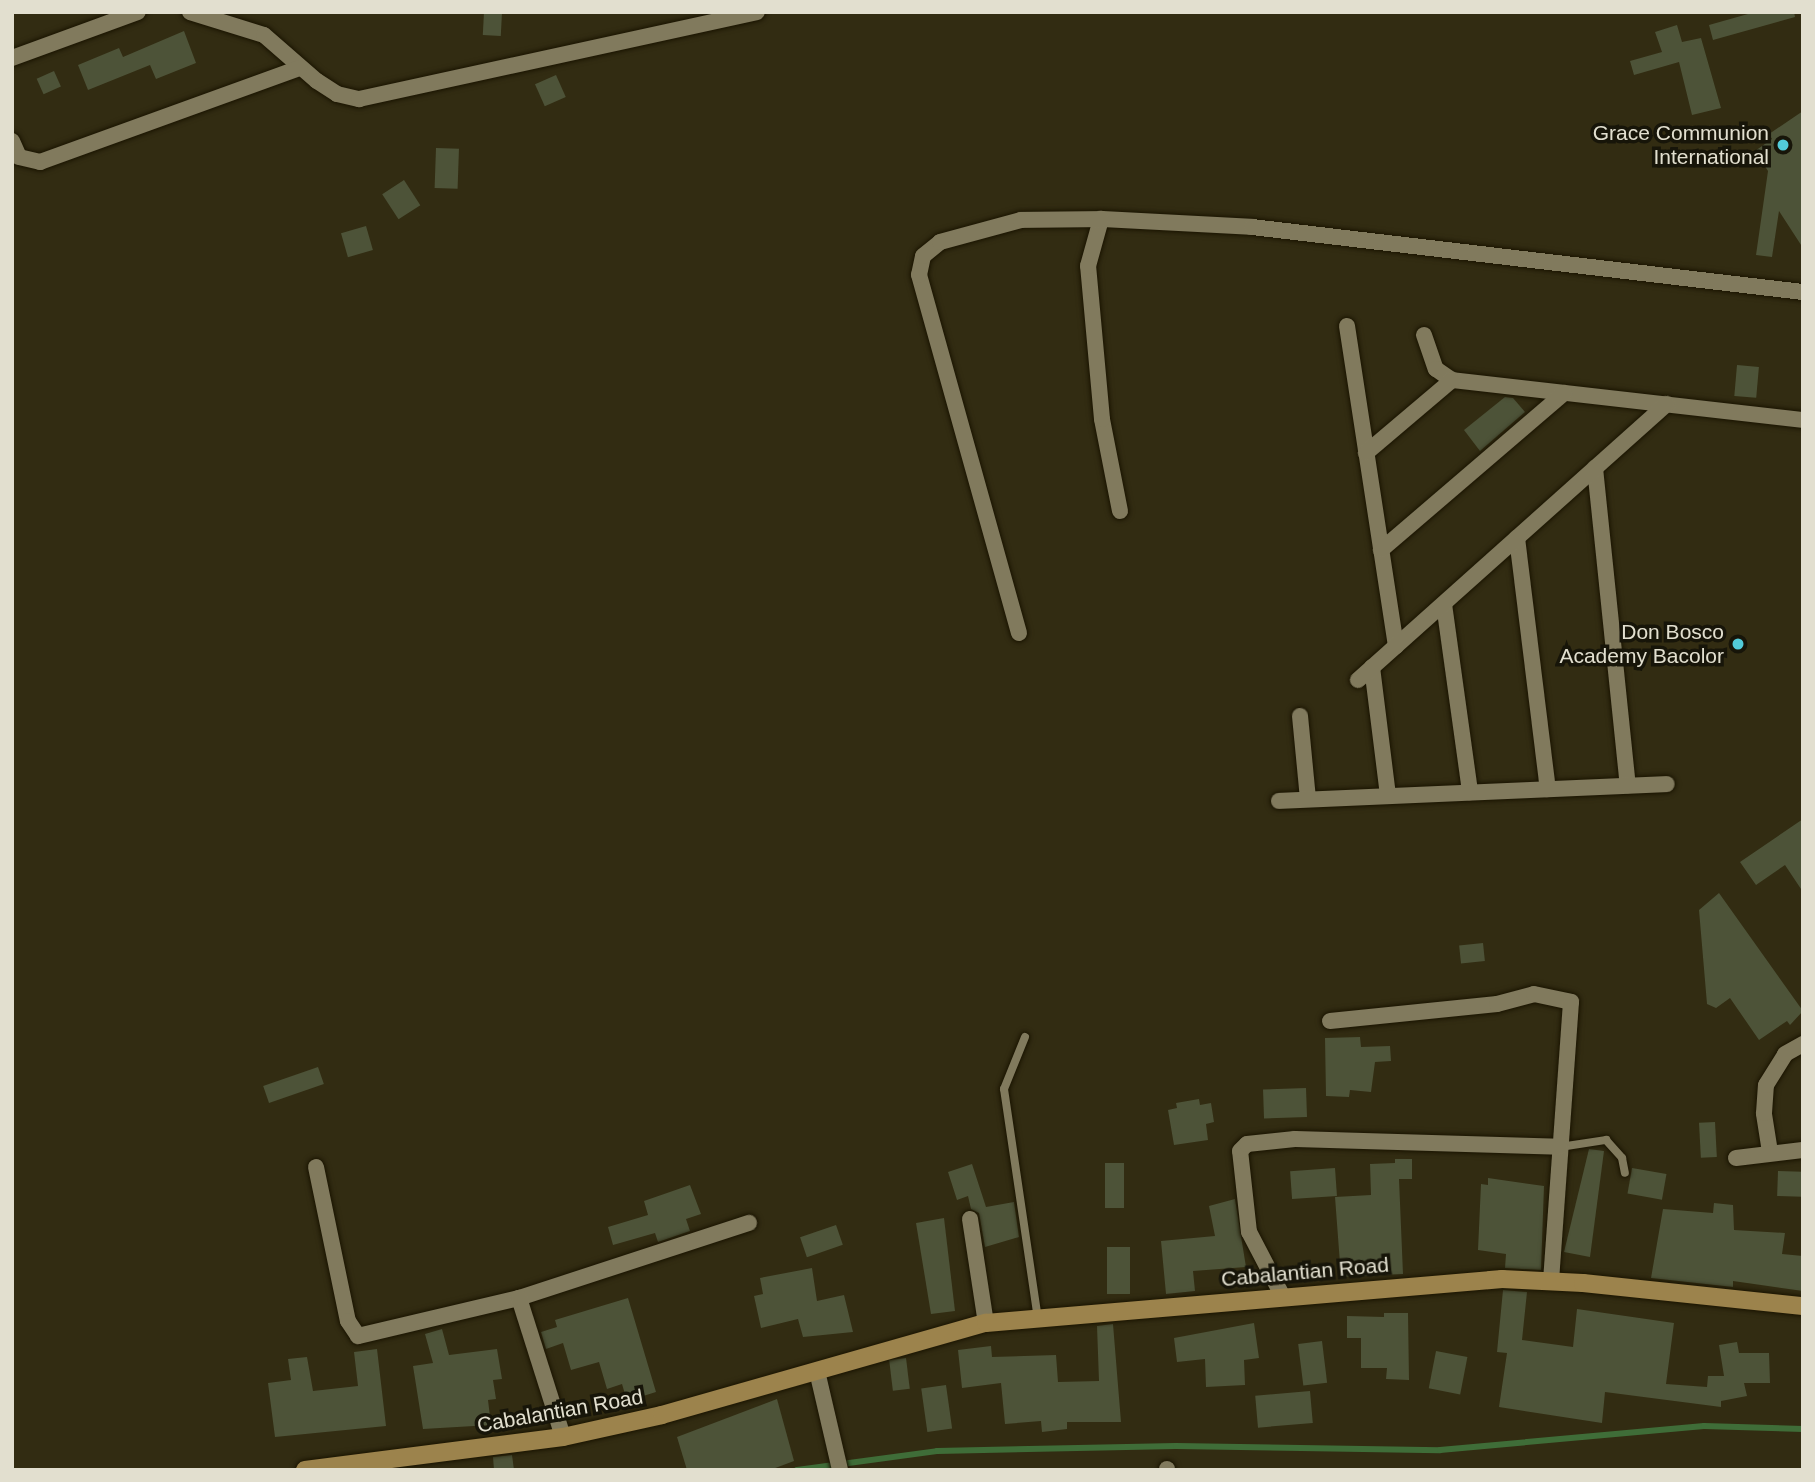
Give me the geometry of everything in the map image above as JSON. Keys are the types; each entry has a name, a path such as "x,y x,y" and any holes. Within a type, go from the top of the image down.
{"street":[{"path":"12,58 138,12"},
{"path":"190,12 264,35 300,68 337,94 359,99 757,12"},
{"path":"12,141 19,157 40,162 300,68"},
{"path":"1101,219 1088,266 1102,419 1119,511"},
{"path":"1019,633 919,275 923,256 940,242 1021,220 1101,219 1252,227 1803,292"},
{"path":"1347,326 1396,646"},
{"path":"1424,335 1436,369 1452,380 1803,420"},
{"path":"1366,453 1452,380"},
{"path":"1381,550 1564,393"},
{"path":"1357,680 1667,404"},
{"path":"1595,468 1629,785"},
{"path":"1517,538 1548,789"},
{"path":"1444,604 1470,792"},
{"path":"1372,667 1388,795"},
{"path":"1300,716 1308,799"},
{"path":"1279,801 1667,784"},
{"path":"1329,1021 1497,1003 1534,994 1563,997 1572,1002 1550,1281"},
{"path":"1770,1152 1764,1114 1766,1085 1785,1054 1803,1044"},
{"path":"1282,1295 1249,1232 1240,1151 1247,1144 1296,1139 1560,1147"},
{"path":"1736,1158 1803,1150"},
{"path":"316,1167 348,1321 358,1336 519,1298 749,1223"},
{"path":"970,1219 986,1323"},
{"name":"Cabalantian Road","path":"306,1470 563,1437 662,1415 986,1323 1282,1295 1502,1279 1550,1281 1803,1306"},
{"path":"519,1298 563,1437"},
{"path":"817,1371 839,1470"}],"lane":[{"path":"1025,1037 1004,1088 1038,1319"},
{"path":"1560,1147 1606,1140 1622,1158 1625,1173"}],"building":[{"path":"484,12 502,13 501,36 483,35"},
{"path":"1755,12 1794,12 1795,17 1713,40 1709,25"},
{"path":"1677,25 1682,42 1701,38 1721,108 1692,115 1679,62 1634,75 1630,61 1662,52 1655,32"},
{"path":"184,31 196,63 156,79 150,65 88,90 78,65 119,48 123,57"},
{"path":"54,71 61,87 44,94 37,79"},
{"path":"556,75 566,97 545,106 535,84"},
{"path":"1803,111 1803,248 1779,211 1772,257 1756,255 1768,171 1755,151 1772,139 1769,134"},
{"path":"436,148 459,149 458,189 435,188"},
{"path":"404,180 420,205 399,219 382,194"},
{"path":"366,226 373,250 348,257 341,233"},
{"path":"1737,365 1759,367 1756,398 1734,396"},
{"path":"1505,397 1513,398 1525,412 1480,451 1464,430"},
{"path":"1803,819 1803,892 1785,865 1756,885 1740,862"},
{"path":"1719,893 1803,1011 1790,1025 1787,1021 1759,1040 1730,998 1716,1008 1707,1004 1699,910"},
{"path":"1483,943 1485,961 1461,963 1459,946"},
{"path":"1360,1037 1361,1047 1390,1046 1391,1061 1375,1062 1371,1092 1350,1090 1349,1097 1326,1096 1325,1038"},
{"path":"318,1067 324,1084 269,1103 263,1086"},
{"path":"1306,1088 1307,1117 1264,1118 1263,1090"},
{"path":"1199,1099 1200,1105 1211,1103 1214,1122 1206,1124 1208,1140 1174,1145 1168,1110 1177,1108 1176,1103"},
{"path":"1715,1122 1717,1157 1701,1158 1699,1123"},
{"path":"1589,1149 1604,1151 1590,1257 1564,1252"},
{"path":"1395,1159 1412,1159 1412,1179 1399,1179 1403,1274 1341,1277 1335,1197 1371,1195 1370,1164 1395,1163"},
{"path":"1105,1163 1124,1163 1124,1208 1105,1208"},
{"path":"972,1164 986,1207 1014,1202 1019,1237 985,1247 979,1213 971,1209 968,1196 957,1200 948,1172"},
{"path":"1335,1168 1337,1196 1292,1199 1290,1171"},
{"path":"1632,1168 1666,1174 1662,1200 1627,1194"},
{"path":"1778,1171 1803,1172 1802,1197 1777,1196"},
{"path":"1488,1178 1544,1186 1541,1270 1505,1268 1506,1254 1478,1250 1481,1184 1488,1185"},
{"path":"690,1185 701,1214 686,1219 690,1231 658,1242 655,1233 613,1245 608,1227 648,1215 644,1201"},
{"path":"1235,1199 1246,1267 1193,1271 1195,1291 1166,1294 1161,1241 1215,1236 1209,1206"},
{"path":"1714,1203 1733,1205 1734,1230 1785,1233 1782,1254 1803,1256 1803,1291 1733,1281 1733,1287 1651,1278 1663,1209 1713,1213"},
{"path":"944,1218 955,1311 931,1314 916,1223"},
{"path":"836,1225 843,1245 807,1257 800,1237"},
{"path":"1107,1247 1130,1247 1130,1294 1107,1294"},
{"path":"812,1268 817,1301 844,1295 853,1332 803,1337 798,1319 761,1328 754,1296 763,1294 760,1278"},
{"path":"1503,1290 1527,1292 1522,1340 1573,1347 1577,1309 1674,1323 1666,1384 1707,1387 1708,1376 1724,1376 1719,1345 1737,1342 1739,1353 1769,1353 1770,1383 1744,1383 1747,1396 1721,1401 1721,1407 1605,1392 1602,1423 1499,1407 1507,1353 1497,1352"},
{"path":"628,1298 656,1392 627,1401 622,1384 607,1389 599,1362 571,1370 563,1343 546,1349 541,1332 557,1327 555,1320"},
{"path":"1384,1313 1408,1313 1409,1380 1386,1379 1387,1368 1361,1368 1361,1338 1347,1338 1347,1316 1384,1317"},
{"path":"1254,1323 1259,1358 1244,1360 1245,1385 1206,1387 1205,1359 1177,1362 1174,1338"},
{"path":"1113,1324 1121,1422 1067,1422 1067,1429 1042,1432 1041,1421 1005,1424 1001,1383 962,1388 958,1350 991,1346 992,1357 1056,1355 1058,1382 1099,1381 1097,1326"},
{"path":"442,1329 449,1355 497,1349 502,1379 493,1380 496,1399 488,1400 491,1425 423,1429 413,1366 433,1363 425,1334"},
{"path":"1322,1341 1327,1383 1303,1386 1298,1344"},
{"path":"377,1349 386,1426 275,1437 268,1383 291,1380 288,1359 307,1357 313,1391 358,1386 354,1352"},
{"path":"1436,1351 1467,1357 1460,1394 1429,1388"},
{"path":"906,1358 910,1389 893,1391 889,1360"},
{"path":"946,1385 952,1429 927,1432 921,1388"},
{"path":"1310,1391 1313,1423 1258,1428 1255,1396"},
{"path":"777,1399 794,1461 770,1470 687,1470 677,1437"},
{"path":"512,1455 514,1470 494,1470 493,1457"}],"waterway":[{"path":"797,1470 937,1451 1176,1446 1440,1450 1704,1426 1803,1429"}],"place":[{"name":"Grace Communion International","path":"1783,145"},
{"name":"Don Bosco Academy Bacolor","path":"1738,644"}]}
